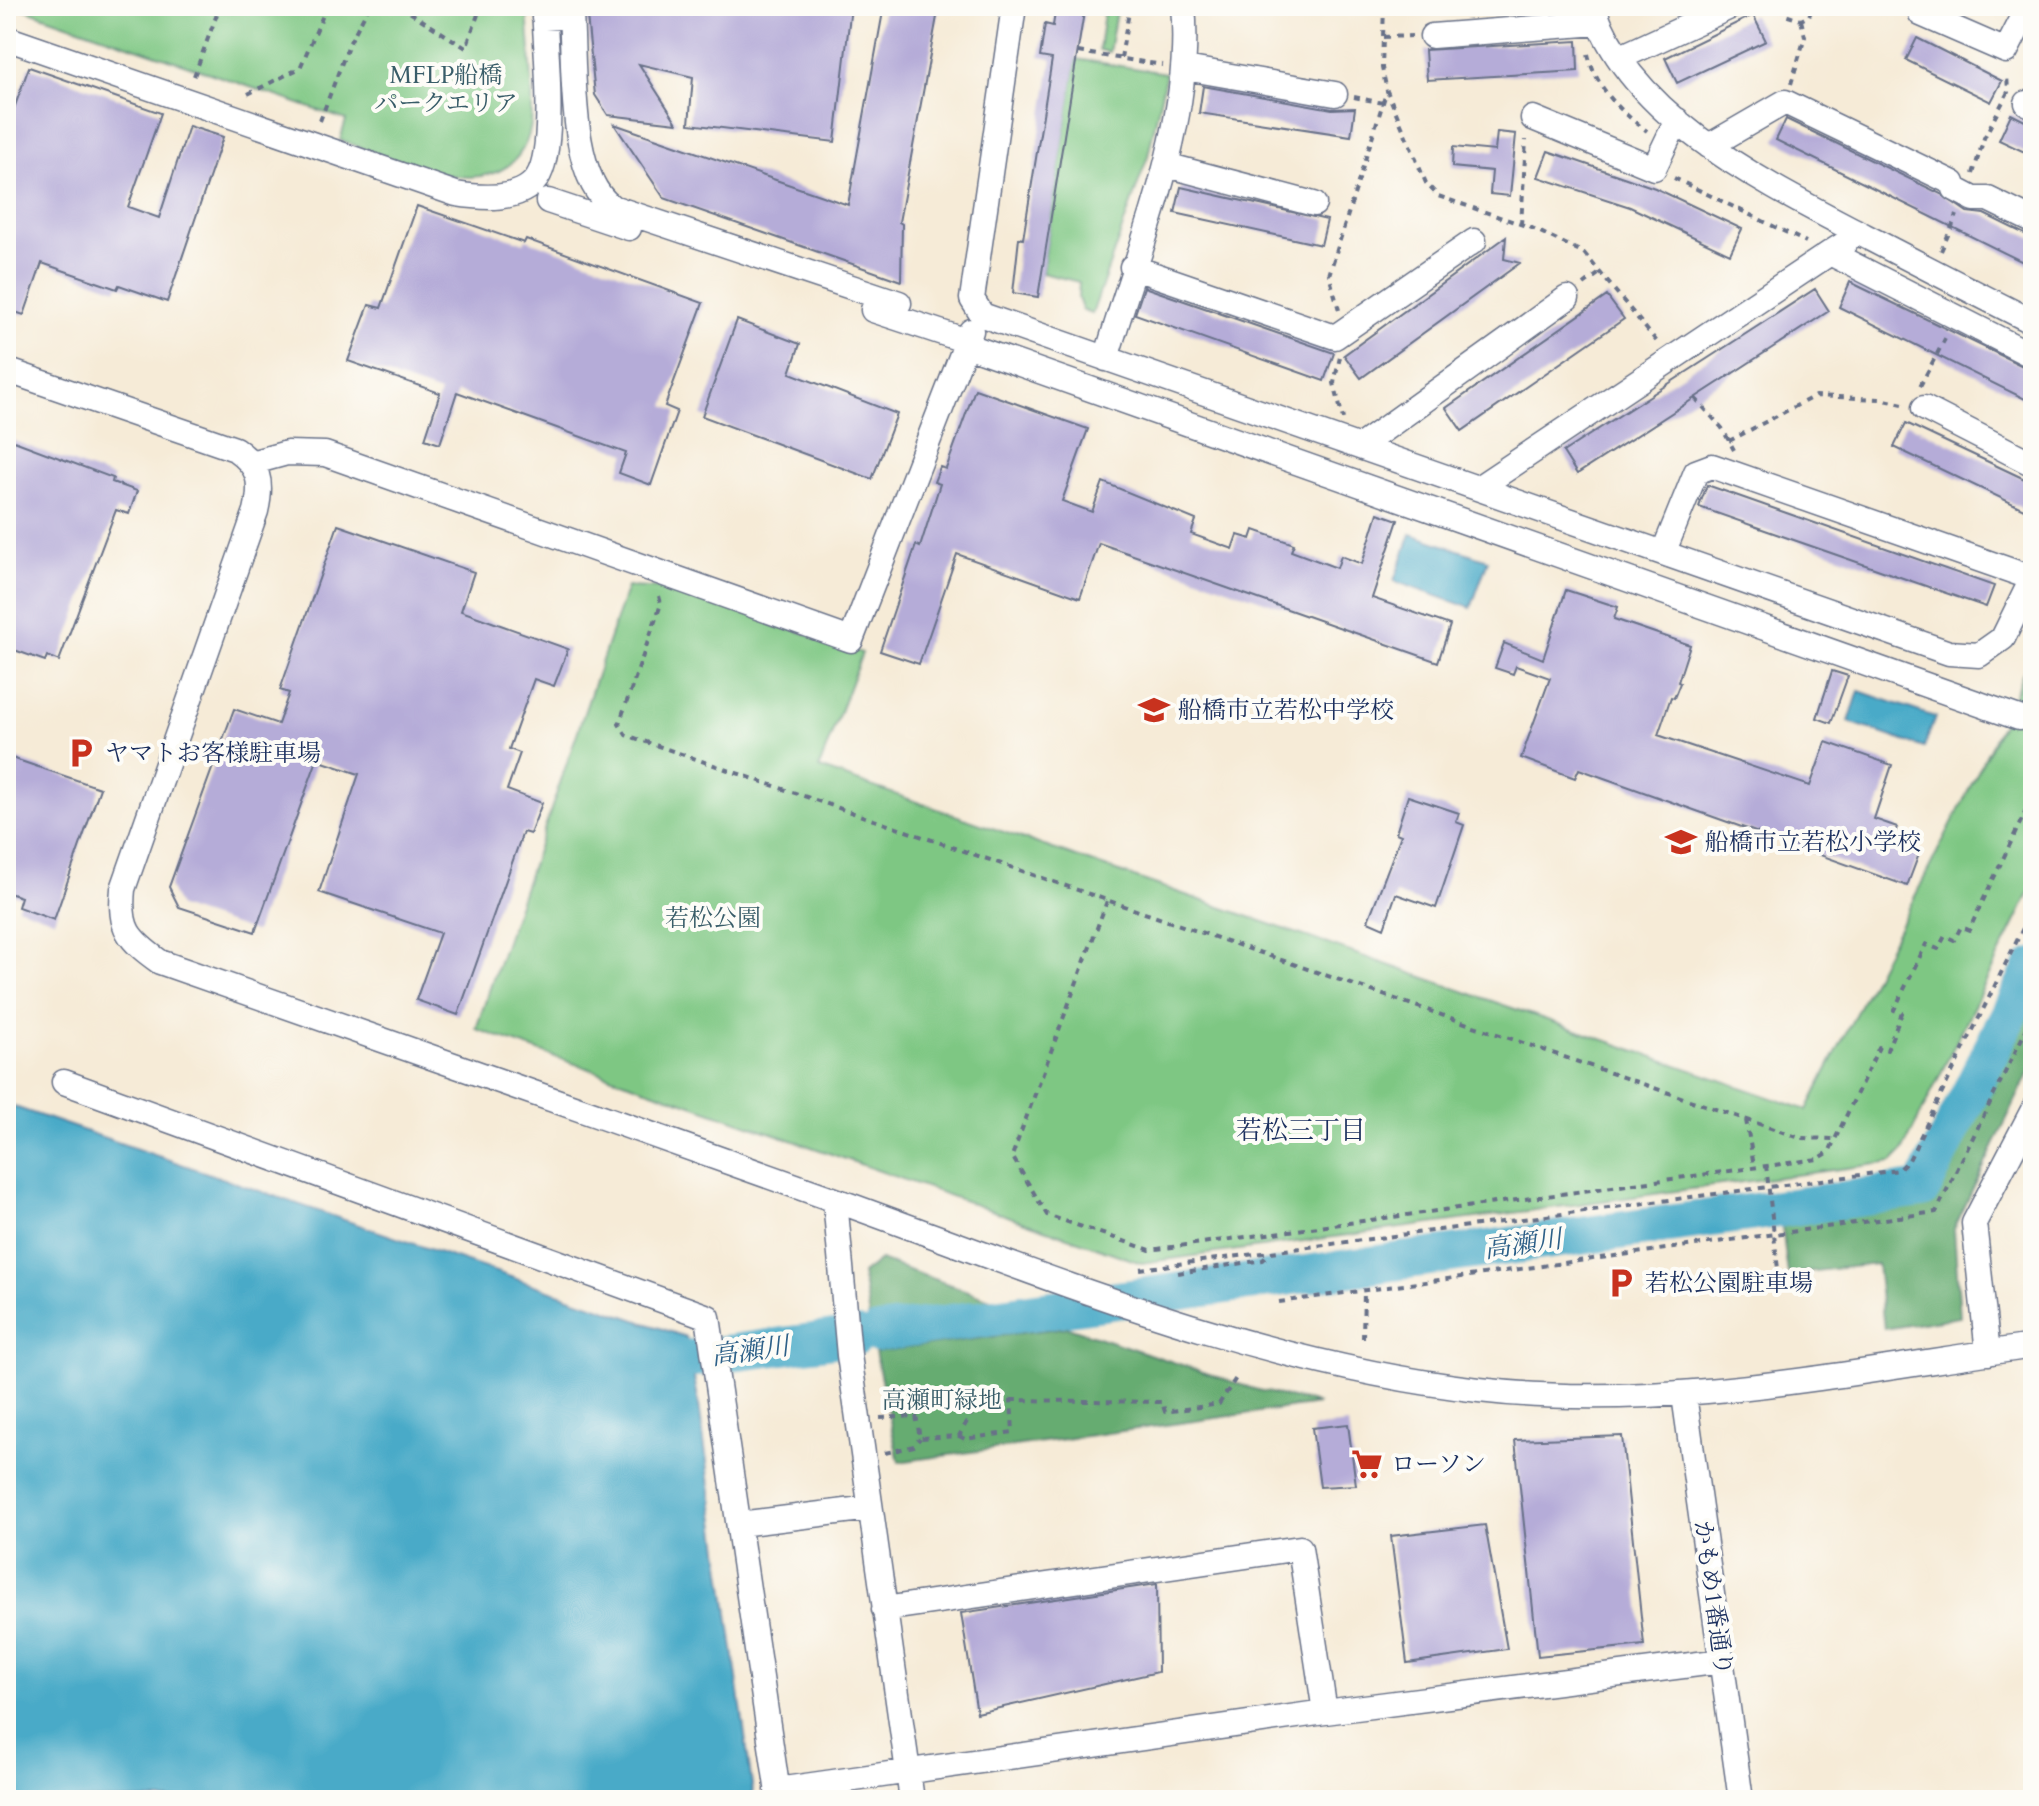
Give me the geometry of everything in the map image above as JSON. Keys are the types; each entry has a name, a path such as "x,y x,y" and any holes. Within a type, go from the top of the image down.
{"street":[{"path":"254,462 287,453 325,454 851,640 966,343 975,308 972,299 1014,6"},
{"path":"1106,359 1166,165 1179,68 1183,6"},
{"path":"1621,57 1732,6"},
{"path":"1921,14 2006,51 2029,6"},
{"path":"6,38 456,194 482,198 524,190 537,177 545,153 548,118 544,12 571,16 581,146 585,171 598,197 612,207 899,303"},
{"path":"1432,36 1596,14 1639,83 1709,146 1787,196 2033,322"},
{"path":"1179,68 1335,94"},
{"path":"1709,146 1785,102 1953,183 1955,189 1966,195 1988,199 2033,221"},
{"path":"1533,118 1654,168 1677,120"},
{"path":"1166,165 1314,204"},
{"path":"548,201 966,343 2019,718"},
{"path":"1481,486 1844,244 1854,230"},
{"path":"1132,267 1335,337 1474,241"},
{"path":"1830,253 2033,356"},
{"path":"1356,443 1567,298"},
{"path":"975,308 991,319 1965,655 1979,655 2003,638 2033,578 1712,466 1696,472 1664,551"},
{"path":"6,370 235,449 254,462 260,486 256,511 123,889 120,914 137,946 160,962 1161,1315 1256,1346 1442,1385 1483,1391 1684,1395 2033,1346"},
{"path":"1917,407 2033,464"},
{"path":"64,1082 708,1317 778,1795 909,1772 1325,1712 1722,1661"},
{"path":"1988,1353 1974,1223 2021,1156 2033,1110"},
{"path":"835,1200 849,1355 912,1800"},
{"name":"かもめ1番通り","path":"1684,1395 1741,1800"},
{"path":"739,1524 870,1508"},
{"path":"884,1609 1300,1548 1325,1712"}],"path":[{"path":"194,76 220,6"},
{"path":"248,94 300,68 327,6"},
{"path":"320,121 349,44 369,6"},
{"path":"400,6 466,48 481,6"},
{"path":"1121,58 1130,6"},
{"path":"1384,6 1382,68 1387,91 1426,183 1438,196 1521,225 1584,253 1669,358"},
{"path":"1782,6 1785,15 1801,20 1809,16 1813,6"},
{"path":"1785,102 1805,37 1801,20"},
{"path":"1383,37 1432,36"},
{"path":"1932,270 1966,195 1984,138 2008,92 2006,51"},
{"path":"1078,52 1179,68"},
{"path":"1356,443 1334,383 1345,330 1329,275 1387,91"},
{"path":"1521,225 1525,145 1533,118"},
{"path":"1654,168 1830,253"},
{"path":"1729,441 1815,396 1880,399 1917,407 1956,318"},
{"path":"1695,398 1736,454 1735,475"},
{"path":"656,588 661,604 619,724 626,735 1746,1120 1800,1138 1835,1139"},
{"path":"1107,901 1012,1156 1047,1215 1150,1250 1818,1159 1829,1152 1879,1047 1887,1050 1902,1013 1894,1010 1926,944 1938,949 1945,936 1954,940 1961,927 1969,930 2033,796"},
{"path":"1140,1269 1899,1170 1909,1160 2033,908"},
{"path":"1279,1302 1936,1212 2033,1016"},
{"path":"1746,1120 1754,1166"},
{"path":"1766,1164 1779,1278"},
{"path":"1178,1273 1263,1260 1269,1254"},
{"path":"1363,1338 1364,1291"},
{"path":"959,1436 976,1405 1011,1400 1162,1402 1165,1412 1219,1404 1238,1375"},
{"path":"920,1438 959,1436 965,1439 1013,1432 1011,1400"},
{"path":"880,1418 916,1416 920,1438 914,1446 885,1453"}],"green space":[{"name":"MFLP船橋 パークエリア","path":"15,6 527,6 532,90 529,134 516,159 496,172 472,177 444,174 340,140 346,120"},
{"path":"1085,6 1117,6 1109,52 1099,50 1104,12 1084,10"},
{"path":"1076,59 1166,73 1148,156 1092,314 1082,309 1078,298 1079,282 1042,273"},
{"name":"若松公園","path":"627,587 676,589 862,653 819,768 1807,1110 2003,722 2033,649 2033,886 1902,1152 1892,1162 1141,1263 476,1029"},
{"path":"2033,997 2033,1064 1954,1229 1960,1317 1884,1329 1877,1264 1788,1274 1782,1226 1930,1204"},
{"name":"高瀬町緑地","path":"880,1260 993,1300 869,1318 862,1274"},
{"name":"高瀬町緑地","path":"1068,1327 1254,1389 1318,1404 899,1462 875,1352"}],"water":[{"path":"1411,534 1488,560 1471,608 1394,581"},
{"path":"1859,691 1935,717 1924,748 1849,722"},
{"path":"6,1104 686,1337 698,1398 754,1800 6,1800"}],"building":[{"path":"586,6 851,6 835,142 689,124 693,77 639,64 677,123 608,115 595,95"},
{"path":"884,6 939,6 899,222 902,224 901,281 664,198 614,124 848,205"},
{"path":"1056,6 1085,6 1038,297 1013,293 1019,238 1023,239 1052,59 1040,57 1045,24 1053,26"},
{"path":"1753,15 1766,41 1677,83 1665,58"},
{"path":"1917,38 2002,81 1991,102 1906,60"},
{"path":"1577,41 1578,71 1427,80 1425,50"},
{"path":"29,67 161,113 128,207 159,218 189,126 223,137 167,302 119,285 117,289 42,263 24,315 6,309 6,131"},
{"path":"1203,86 1332,109 1355,108 1351,136 1199,113"},
{"path":"2011,114 2033,125 2033,156 1999,140"},
{"path":"1786,119 1941,194 1967,212 1984,214 2033,238 2033,267 1776,140"},
{"path":"1497,132 1516,134 1510,196 1490,194 1492,171 1452,167 1453,147 1495,151"},
{"path":"1548,151 1655,188 1742,229 1730,254 1630,207 1538,177"},
{"path":"1181,187 1327,220 1321,245 1175,213"},
{"path":"417,206 524,243 526,239 703,303 665,406 677,411 651,485 619,473 626,453 457,392 440,444 425,439 440,393 348,361 369,305 381,308"},
{"path":"1506,237 1504,259 1520,263 1361,378 1344,355"},
{"path":"1850,282 2033,371 2033,403 1839,307"},
{"path":"1144,287 1334,353 1324,381 1135,314"},
{"path":"1815,289 1829,311 1577,474 1563,452"},
{"path":"1607,296 1624,319 1462,431 1446,408"},
{"path":"737,320 800,344 790,373 897,414 872,479 702,416"},
{"path":"975,389 1088,429 1062,501 1092,512 1103,482 1196,520 1191,534 1233,549 1238,535 1251,539 1254,530 1294,544 1291,551 1337,568 1341,556 1362,564 1378,513 1398,520 1372,598 1450,625 1438,662 1099,543 1080,598 957,554 919,664 880,651 916,545 920,547 940,484 934,482 940,467 946,469"},
{"path":"1906,423 2033,483 2033,501 2028,511 1894,447"},
{"path":"6,438 113,478 112,482 137,491 129,514 116,510 59,661 47,656 45,661 6,647"},
{"path":"1707,485 1994,586 1986,607 1699,507"},
{"path":"338,525 474,572 461,611 568,649 554,686 534,679 509,749 520,753 507,790 542,803 530,834 523,832 458,1015 416,1000 440,933 319,892 359,774 317,760 255,932 179,907 169,887 234,709 278,724 289,693 280,690"},
{"path":"1566,590 1618,607 1614,619 1690,645 1680,683 1674,698 1671,697 1658,735 1810,786 1826,742 1892,765 1874,819 1897,827 1892,843 1919,854 1907,886 1579,769 1575,778 1521,758 1550,678 1516,666 1513,674 1495,668 1504,643 1543,659"},
{"path":"1832,671 1848,676 1831,723 1817,718"},
{"path":"6,756 100,788 54,920 18,907 21,897 6,892"},
{"path":"1408,796 1459,813 1456,822 1464,825 1436,908 1396,894 1384,928 1368,921 1401,835 1396,833"},
{"path":"1348,1424 1356,1485 1320,1487 1312,1428"},
{"path":"1622,1436 1644,1645 1538,1656 1515,1440"},
{"path":"1485,1525 1507,1649 1407,1663 1391,1536"},
{"path":"1157,1584 1158,1672 977,1713 961,1613"}],"waterway":[{"name":"高瀬川","path":"878,1333 1922,1189 2033,967"},
{"name":"高瀬川","path":"644,1365 856,1336"}],"place":[{"name":"船橋市立若松中学校","path":"1154,710"},
{"name":"ヤマトお客様駐車場","path":"81,753"},
{"name":"船橋市立若松小学校","path":"1681,842"},
{"name":"若松公園駐車場","path":"1621,1283"},
{"name":"ローソン","path":"1367,1464"}],"district":[{"name":"若松三丁目","path":"1301,1130"}]}
